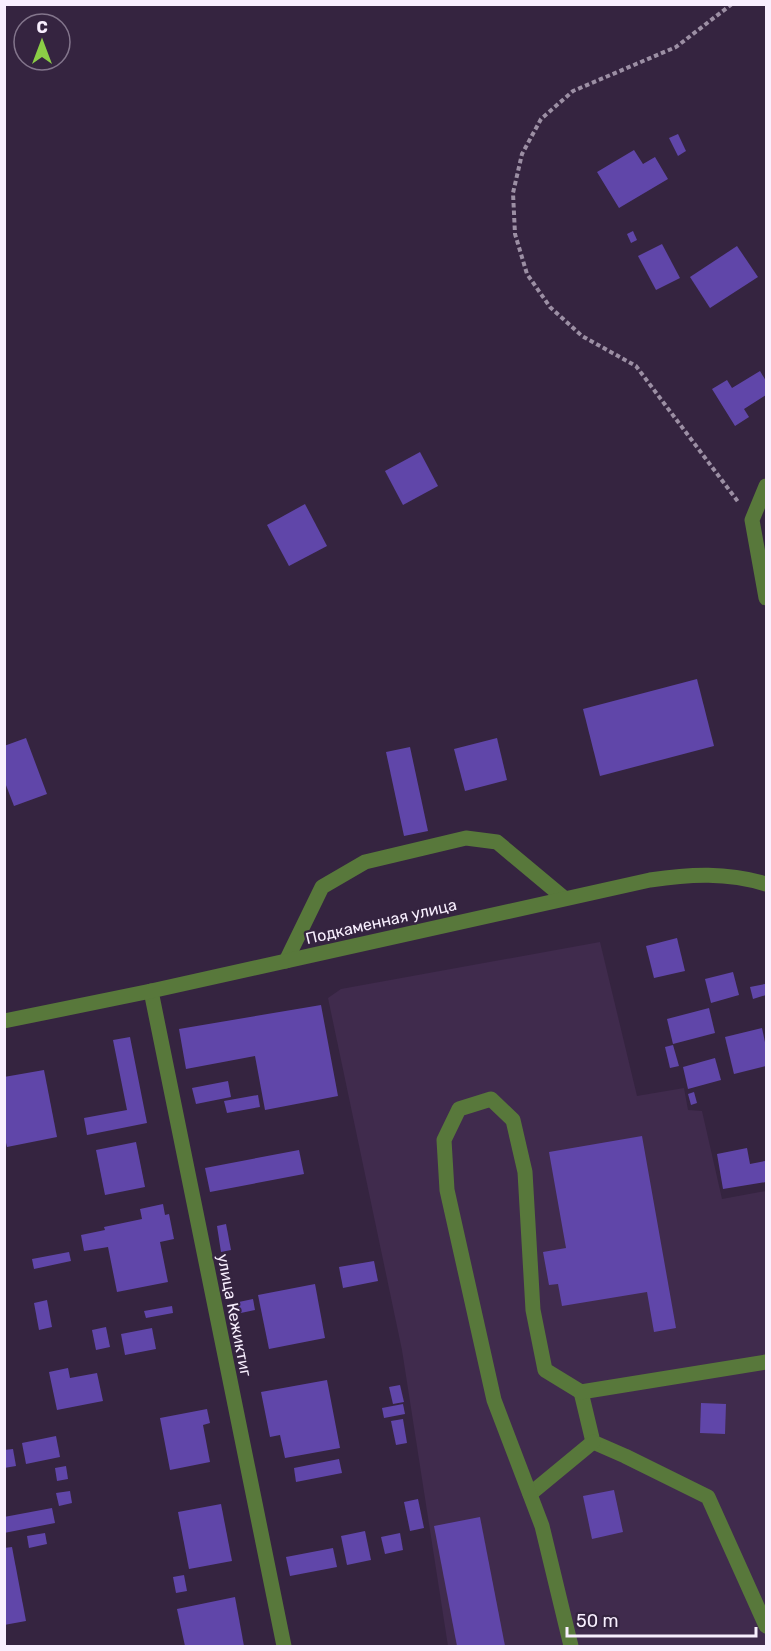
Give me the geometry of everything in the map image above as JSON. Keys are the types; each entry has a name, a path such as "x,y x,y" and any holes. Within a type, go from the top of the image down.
{"street":[{"path":"766,486 752,520 766,598"},
{"path":"286,961 322,886 365,862 466,838 497,842 564,898"},
{"name":"Подкаменная улица","path":"4,1021 151,991 564,898 682,875 708,874 735,877 766,885"},
{"name":"улица Кежиктиг","path":"151,991 284,1647"},
{"path":"571,1647 542,1526 494,1400 447,1190 444,1140 459,1109 491,1099 513,1120 525,1172 534,1310 546,1370 581,1392 766,1362"},
{"path":"581,1392 593,1442"},
{"path":"530,1494 593,1442"},
{"path":"593,1442 708,1497 766,1626"}],"path":[{"path":"732,4 676,47 573,91 541,118 522,154 513,193 515,234 527,274 550,307 582,336 636,366 752,520"}],"shaded area":[{"path":"600,942 637,1096 684,1088 688,1110 702,1111 722,1199 766,1191 766,1646 448,1646 402,1350 328,998 341,989"}],"building":[{"path":"678,134 686,151 678,156 669,138"},
{"path":"634,150 643,164 655,157 668,179 619,208 597,172"},
{"path":"633,231 637,240 631,243 627,234"},
{"path":"662,244 680,278 656,290 638,256"},
{"path":"737,246 758,277 710,308 690,277"},
{"path":"760,371 766,381 766,395 744,409 749,417 735,426 712,389 727,380 732,388"},
{"path":"420,452 438,486 403,505 385,471"},
{"path":"305,504 327,546 289,566 267,525"},
{"path":"697,679 714,746 600,776 583,709"},
{"path":"26,738 47,794 14,806 4,780 4,746"},
{"path":"497,738 507,780 465,791 454,749"},
{"path":"410,747 428,831 404,836 386,752"},
{"path":"677,938 685,971 654,978 646,946"},
{"path":"733,972 739,995 711,1003 705,979"},
{"path":"765,984 766,995 753,999 750,987"},
{"path":"321,1005 338,1096 265,1110 255,1056 186,1069 179,1029"},
{"path":"709,1008 715,1033 673,1044 667,1019"},
{"path":"762,1028 766,1047 766,1066 734,1074 725,1037"},
{"path":"130,1037 147,1123 87,1135 84,1118 127,1110 113,1040"},
{"path":"673,1045 679,1066 670,1068 665,1047"},
{"path":"715,1058 721,1080 688,1089 683,1067"},
{"path":"44,1070 57,1137 7,1147 4,1134 4,1077"},
{"path":"228,1081 231,1097 196,1104 192,1088"},
{"path":"694,1092 697,1103 691,1105 688,1094"},
{"path":"258,1095 260,1107 227,1113 224,1101"},
{"path":"642,1136 676,1328 654,1332 647,1292 562,1306 558,1284 549,1285 543,1252 566,1248 549,1152"},
{"path":"136,1142 145,1187 105,1195 96,1150"},
{"path":"747,1148 750,1164 765,1161 766,1182 723,1189 717,1154"},
{"path":"299,1150 304,1174 210,1192 205,1168"},
{"path":"163,1204 165,1215 169,1214 174,1239 160,1242 168,1282 117,1292 108,1247 84,1251 81,1235 105,1230 104,1227 142,1219 140,1209"},
{"path":"226,1224 231,1250 221,1252 217,1226"},
{"path":"69,1252 71,1261 34,1269 32,1259"},
{"path":"374,1261 378,1281 343,1288 339,1267"},
{"path":"315,1284 325,1338 269,1349 258,1295"},
{"path":"253,1299 255,1310 236,1314 234,1303"},
{"path":"47,1300 52,1327 39,1330 34,1303"},
{"path":"172,1306 173,1313 146,1318 144,1311"},
{"path":"106,1327 110,1347 96,1350 92,1330"},
{"path":"152,1328 156,1349 125,1355 121,1334"},
{"path":"68,1368 70,1378 97,1373 103,1401 57,1410 49,1372"},
{"path":"327,1380 340,1448 285,1458 280,1435 270,1437 261,1392"},
{"path":"400,1385 404,1402 393,1404 389,1387"},
{"path":"701,1403 726,1404 725,1434 700,1433"},
{"path":"403,1404 405,1414 384,1418 382,1408"},
{"path":"207,1409 210,1423 203,1425 210,1462 170,1470 160,1418"},
{"path":"403,1419 407,1443 396,1445 391,1421"},
{"path":"56,1436 60,1457 26,1464 22,1443"},
{"path":"13,1449 16,1466 4,1468 4,1450"},
{"path":"339,1459 342,1473 296,1482 294,1468"},
{"path":"66,1466 68,1479 57,1481 55,1468"},
{"path":"614,1490 623,1532 592,1539 583,1496"},
{"path":"70,1491 72,1503 59,1506 56,1493"},
{"path":"418,1499 424,1528 410,1531 404,1502"},
{"path":"221,1504 232,1561 189,1569 178,1512"},
{"path":"52,1508 55,1523 4,1533 4,1517"},
{"path":"480,1517 505,1646 457,1646 434,1526"},
{"path":"365,1531 371,1560 347,1565 341,1536"},
{"path":"45,1533 47,1544 29,1548 27,1536"},
{"path":"400,1533 403,1550 385,1554 381,1537"},
{"path":"12,1547 26,1621 4,1625 4,1548"},
{"path":"333,1548 337,1567 290,1576 286,1557"},
{"path":"184,1575 187,1591 176,1593 173,1577"},
{"path":"235,1597 244,1646 185,1646 177,1609"}]}
